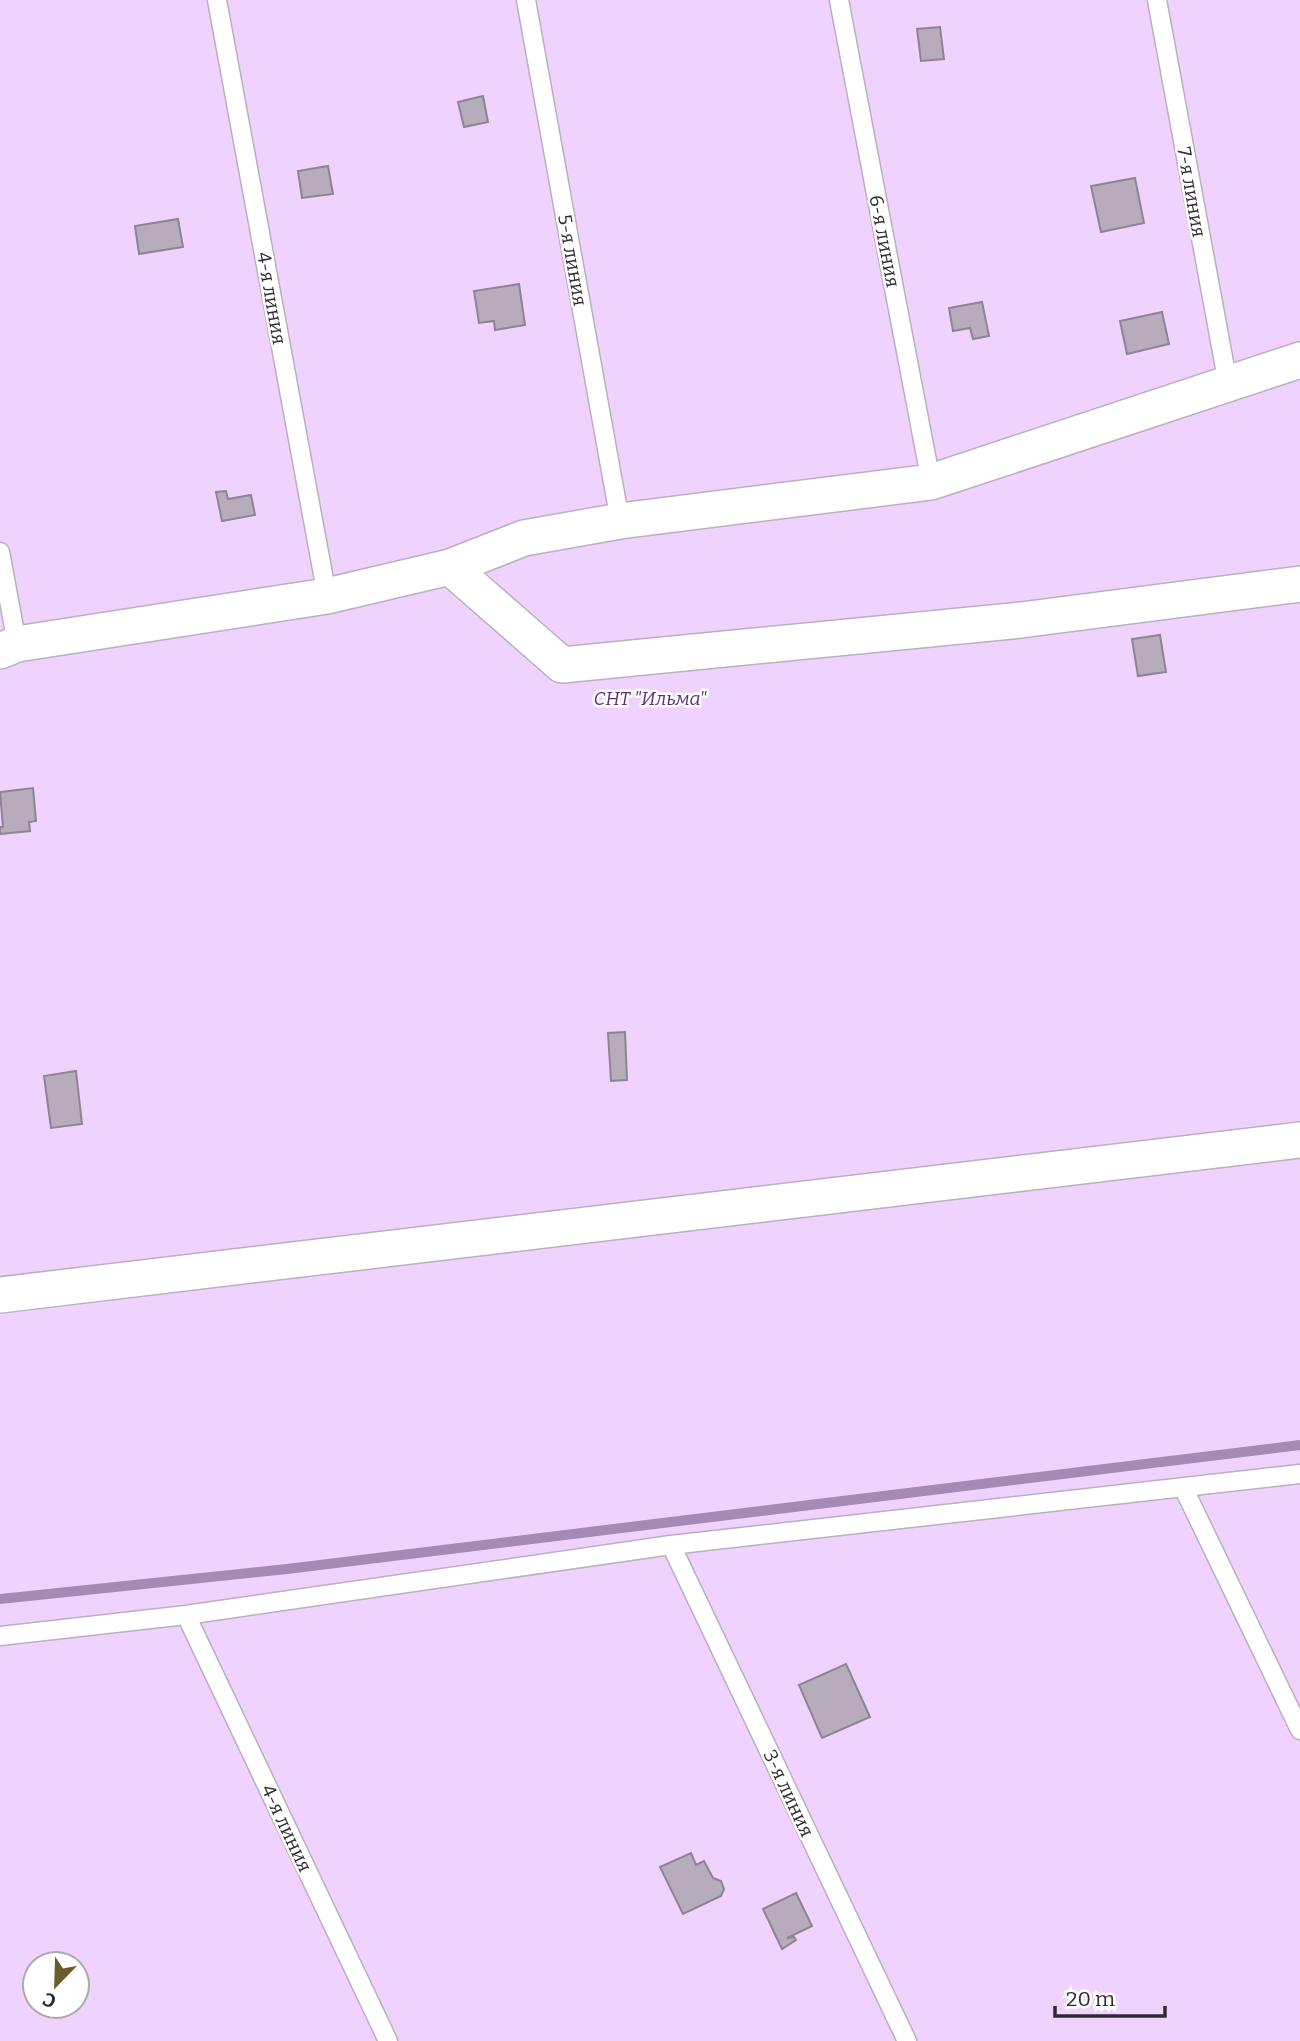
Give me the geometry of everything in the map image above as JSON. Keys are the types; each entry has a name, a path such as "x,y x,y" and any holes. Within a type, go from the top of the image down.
{"street":[{"path":"8,648 327,596 450,567 524,538 620,521 930,482 1300,360"},
{"path":"450,567 562,665 1021,620 1300,584"},
{"path":"0,1295 1300,1140"}],"lane":[{"name":"4-я линия","path":"217,0 327,596"},
{"name":"5-я линия","path":"526,0 620,521"},
{"name":"6-я линия","path":"839,0 930,482"},
{"name":"7-я линия","path":"1157,0 1228,384"},
{"path":"0,552 8,648"},
{"path":"0,1636 186,1615 671,1545 1300,1474"},
{"path":"1183,1487 1300,1730"},
{"name":"3-я линия","path":"671,1545 907,2041"},
{"name":"4-я линия","path":"186,1615 388,2041"}],"green space":[{"name":"СНТ \"Ильма\"","path":"0,0 1300,0 1300,2041 0,2041"}],"building":[{"path":"940,27 944,59 921,61 917,29"},
{"path":"483,96 488,122 464,127 458,102"},
{"path":"328,166 333,194 302,198 298,171"},
{"path":"1135,178 1144,223 1101,232 1091,186"},
{"path":"178,219 183,247 139,254 135,226"},
{"path":"519,284 525,325 495,330 494,321 479,323 474,291"},
{"path":"982,302 989,336 973,339 970,328 953,331 949,308"},
{"path":"1162,312 1169,344 1127,354 1120,321"},
{"path":"226,491 228,499 251,495 255,515 222,521 216,492"},
{"path":"1160,635 1166,672 1138,676 1132,639"},
{"path":"33,788 36,821 29,822 30,831 0,834 0,827 3,827 0,792"},
{"path":"625,1032 627,1080 611,1081 608,1033"},
{"path":"76,1071 82,1124 51,1128 44,1076"},
{"path":"846,1664 870,1717 822,1738 799,1685"},
{"path":"691,1853 696,1865 704,1861 713,1878 721,1881 724,1889 721,1896 683,1914 660,1867"},
{"path":"796,1893 812,1926 787,1938 794,1937 796,1940 782,1949 763,1909"}],"waterway":[{"path":"0,1599 287,1569 1300,1445"}]}
